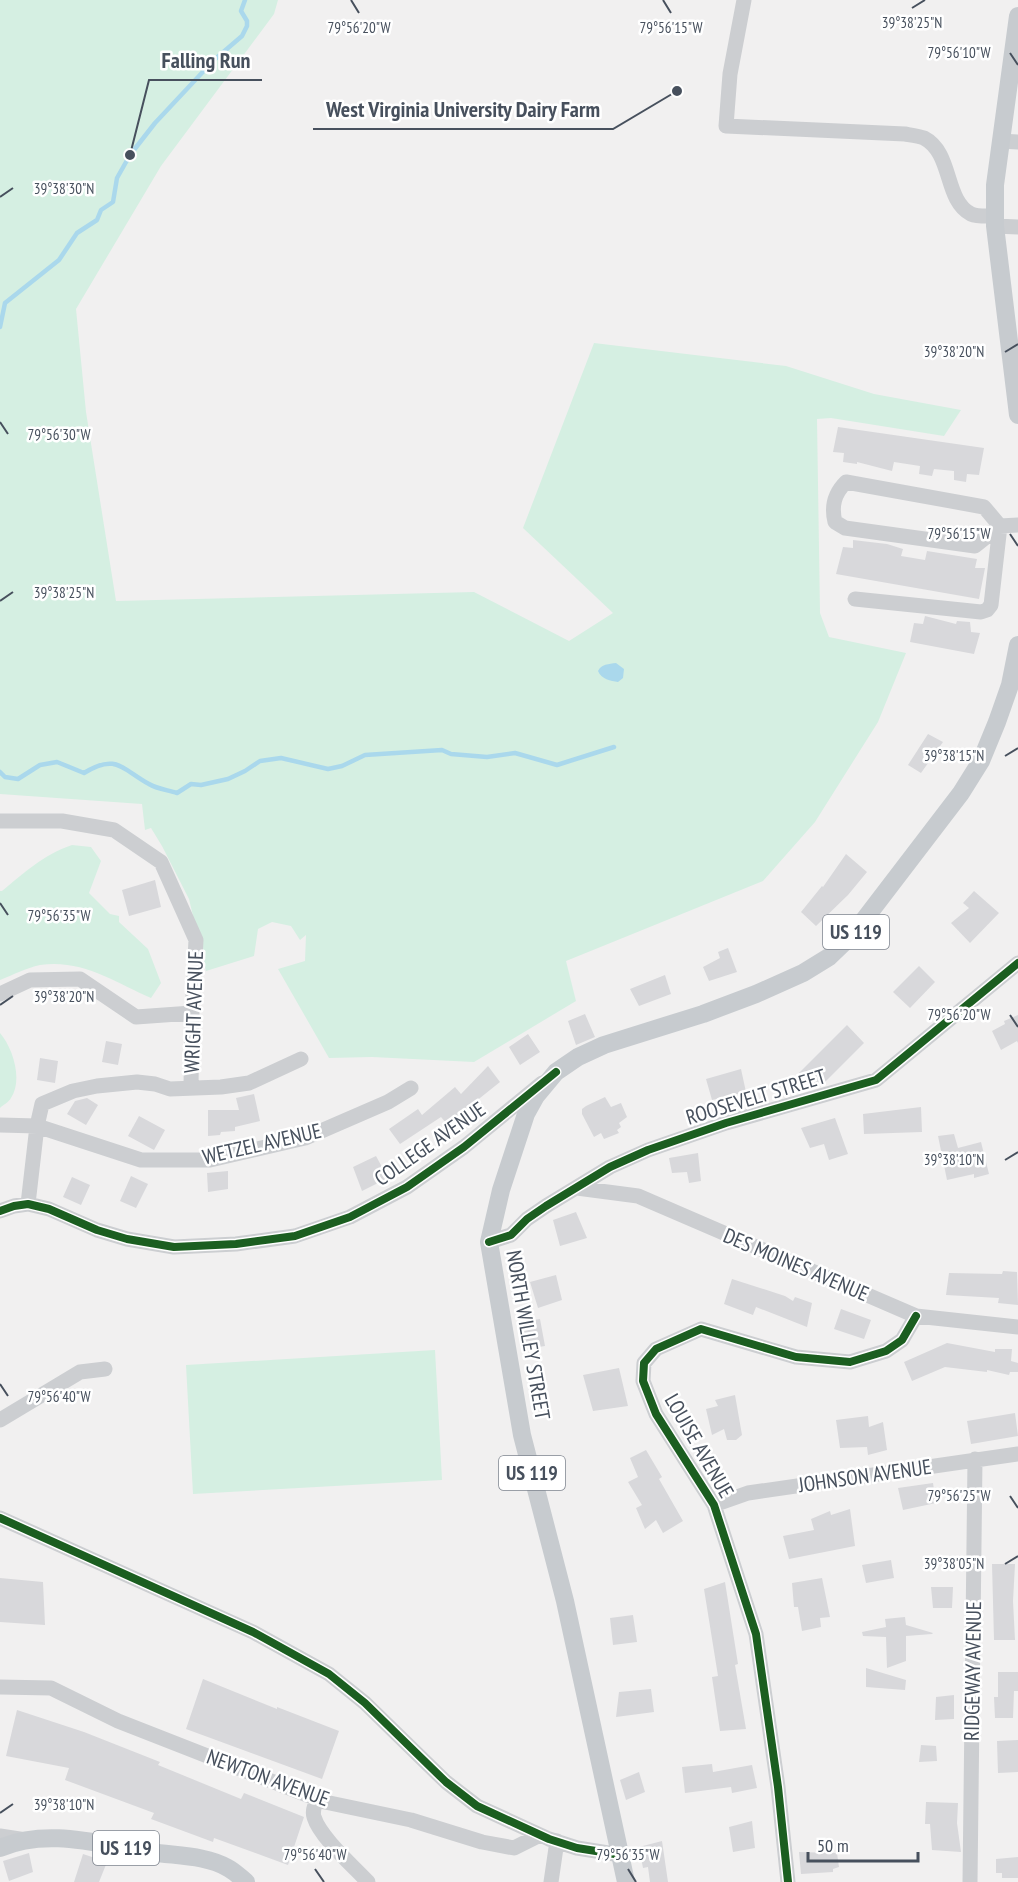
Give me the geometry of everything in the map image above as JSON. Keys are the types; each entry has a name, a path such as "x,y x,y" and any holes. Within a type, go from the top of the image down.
{"main road":[{"path":"1018,16 1009,92 1009,142 995,185 995,221 1018,415"},
{"name":"NORTH WILLEY STREET","path":"626,1882 565,1601 522,1435 489,1242 501,1190 526,1114 536,1096 556,1072 578,1057 604,1045 703,1014 803,973 829,957 854,933 961,793 981,761 1010,685 1018,645"},
{"name":"US 119","path":"0,1848 26,1840 52,1838 86,1840 204,1859 228,1868 246,1882"}],"street":[{"path":"744,0 730,74 726,126 905,134 923,138 934,146 943,159 957,199 965,209 973,215 1018,227"},
{"path":"855,599 981,612 987,610 991,605 1000,526 984,507 846,482 836,494 833,503 835,522 844,528 975,546 1000,526 1018,525"},
{"name":"WRIGHT AVENUE","path":"0,821 62,821 114,830 160,862 196,940 191,1088"},
{"name":"ROOSEVELT STREET","path":"489,1242 511,1235 526,1218 610,1167 648,1150 726,1124 876,1080 1018,963"},
{"path":"0,994 30,980 80,979 136,1017 192,1012"},
{"path":"0,1211 28,1204 36,1126 42,1104 73,1091 97,1086 137,1082 170,1089 221,1087 249,1083 301,1059"},
{"name":"COLLEGE AVENUE","path":"28,1204 49,1209 97,1230 127,1239 174,1247 236,1244 295,1236 350,1217 407,1187 464,1147 556,1072"},
{"name":"WETZEL AVENUE","path":"0,1125 36,1126 141,1160 210,1160 304,1138 336,1126 411,1088"},
{"name":"DES MOINES AVENUE","path":"577,1188 638,1196 916,1316 1018,1327"},
{"name":"LOUISE AVENUE","path":"788,1882 778,1787 756,1634 714,1505 657,1414 643,1381 644,1364 656,1349 701,1329 796,1357 850,1362 886,1351 902,1340 916,1316"},
{"path":"0,1420 80,1372 105,1370"},
{"name":"JOHNSON AVENUE","path":"714,1505 748,1493 1018,1454"},
{"name":"RIDGEWAY AVENUE","path":"970,1882 975,1460"},
{"path":"0,1517 253,1632 329,1674 365,1703 446,1782 477,1806 556,1841 577,1848 621,1855"},
{"name":"NEWTON AVENUE","path":"0,1687 51,1688 118,1721 317,1799 411,1820 482,1842 514,1848 540,1835"},
{"path":"317,1799 314,1818 323,1833 369,1882"},
{"path":"0,1836 26,1840"},
{"path":"551,1882 556,1841"}],"green space":[{"path":"0,0 278,0 274,14 161,166 76,309 86,412 116,601 474,592 569,641 613,613 523,528 594,343 786,366 874,394 961,410 944,436 831,418 817,419 820,613 829,637 906,653 878,722 815,822 763,881 566,961 576,1001 474,1062 372,1057 329,1058 278,969 305,961 306,935 300,940 291,926 272,922 258,929 254,956 206,971 189,899 151,828 145,830 142,804 0,794"},
{"path":"72,845 91,847 101,861 89,893 110,914 119,916 119,922 148,949 161,983 151,998 98,973 70,965 40,965 0,980 0,891 43,859"},
{"path":"0,1033 9,1047 15,1064 16,1082 15,1091 0,1108"},
{"path":"435,1350 442,1480 193,1494 186,1365"}],"water":[{"path":"616,663 624,669 623,678 618,682 606,679 599,674 601,667"}],"building":[{"path":"838,427 984,448 979,475 967,474 966,482 954,480 954,471 934,469 932,476 919,474 920,466 894,462 892,471 857,462 857,464 843,462 844,453 833,452"},
{"path":"853,540 887,544 903,549 901,556 925,560 927,551 977,559 975,568 985,568 979,599 836,574 843,547 853,548"},
{"path":"925,616 956,624 957,621 970,622 971,632 980,633 974,654 910,642 914,623 923,624"},
{"path":"928,734 943,742 921,773 908,765"},
{"path":"846,854 867,872 848,895 816,926 801,912 823,887"},
{"path":"155,880 161,907 129,916 122,890"},
{"path":"974,891 999,913 970,943 951,923 969,908 963,903"},
{"path":"728,948 737,972 709,981 703,967 720,958 718,952"},
{"path":"919,966 935,982 910,1008 893,992"},
{"path":"665,975 671,994 639,1006 630,989"},
{"path":"585,1014 595,1037 576,1045 568,1021"},
{"path":"1018,1015 1018,1043 1017,1041 1001,1050 992,1031 1005,1024 1004,1021"},
{"path":"847,1025 864,1043 821,1086 815,1087 799,1073"},
{"path":"528,1034 540,1052 520,1065 509,1047"},
{"path":"106,1041 122,1044 118,1065 102,1062"},
{"path":"40,1058 58,1061 55,1083 37,1080"},
{"path":"488,1066 500,1082 470,1106 473,1110 451,1129 441,1117 400,1144 389,1129 418,1109 422,1115 455,1087 461,1094"},
{"path":"741,1069 746,1092 712,1100 706,1079"},
{"path":"254,1094 260,1121 235,1127 235,1131 208,1136 208,1110 239,1110 236,1098"},
{"path":"605,1097 611,1107 621,1103 627,1117 619,1123 621,1127 617,1130 619,1133 604,1139 601,1133 594,1137 582,1114 582,1109"},
{"path":"87,1098 98,1105 86,1125 67,1114 75,1101"},
{"path":"921,1107 922,1132 864,1134 863,1114"},
{"path":"139,1116 165,1130 154,1150 128,1136"},
{"path":"835,1118 848,1154 829,1160 824,1144 810,1148 801,1128"},
{"path":"954,1134 958,1148 981,1142 989,1174 974,1178 974,1174 947,1180 938,1136"},
{"path":"698,1153 701,1181 689,1183 687,1172 672,1173 669,1158"},
{"path":"376,1156 388,1178 362,1191 353,1167"},
{"path":"228,1171 228,1189 208,1192 207,1173"},
{"path":"131,1176 148,1184 136,1208 120,1201"},
{"path":"72,1177 90,1185 81,1205 63,1197"},
{"path":"576,1212 587,1238 560,1246 553,1220"},
{"path":"1003,1271 1017,1272 1018,1305 998,1303 999,1298 946,1295 949,1273 1002,1274"},
{"path":"556,1275 562,1300 538,1308 530,1282"},
{"path":"732,1279 785,1296 793,1301 795,1297 812,1303 807,1327 756,1307 753,1315 724,1304"},
{"path":"841,1309 871,1320 864,1339 834,1329"},
{"path":"540,1319 545,1346 525,1349 520,1322"},
{"path":"947,1343 995,1352 995,1349 1012,1349 1011,1361 1018,1363 1018,1372 1010,1372 1009,1375 987,1370 987,1372 945,1367 912,1381 904,1362"},
{"path":"619,1368 628,1406 593,1411 583,1375"},
{"path":"735,1395 742,1435 736,1440 727,1440 724,1429 712,1435 706,1409 718,1406 715,1400"},
{"path":"1015,1413 1018,1436 971,1444 967,1421"},
{"path":"868,1416 869,1427 883,1422 887,1450 868,1455 867,1447 840,1448 836,1420"},
{"path":"646,1450 662,1477 659,1479 683,1521 663,1533 656,1520 645,1529 636,1508 642,1505 628,1482 638,1477 630,1458"},
{"path":"933,1483 936,1503 903,1510 898,1488"},
{"path":"850,1509 855,1546 789,1559 783,1536 814,1530 811,1519 830,1511 831,1515"},
{"path":"891,1560 894,1578 866,1583 862,1565"},
{"path":"992,1564 1015,1564 1013,1601 1015,1640 994,1640"},
{"path":"0,1578 43,1582 45,1625 0,1622"},
{"path":"822,1578 830,1617 820,1618 821,1627 802,1631 798,1607 794,1607 792,1583"},
{"path":"725,1582 738,1664 735,1665 746,1729 720,1731 712,1677 718,1676 704,1589"},
{"path":"931,1587 953,1587 952,1608 933,1608"},
{"path":"633,1615 637,1642 613,1645 610,1618"},
{"path":"905,1617 906,1625 933,1633 906,1636 906,1661 887,1668 886,1637 863,1636 862,1632 886,1627 885,1619"},
{"path":"866,1668 906,1680 905,1690 866,1687"},
{"path":"998,1672 1018,1672 1018,1691 1014,1691 1013,1718 995,1718 994,1697 998,1697"},
{"path":"203,1679 339,1731 322,1779 186,1729"},
{"path":"651,1689 654,1712 616,1717 619,1692"},
{"path":"954,1695 954,1719 935,1720 936,1697"},
{"path":"17,1710 84,1732 160,1762 158,1765 241,1799 244,1793 304,1817 288,1865 214,1838 213,1842 151,1819 154,1813 65,1780 69,1768 6,1756"},
{"path":"1018,1740 1018,1772 998,1773 997,1741"},
{"path":"921,1745 936,1746 937,1761 919,1762"},
{"path":"712,1764 713,1772 752,1765 757,1788 732,1793 731,1787 685,1793 682,1767"},
{"path":"639,1772 645,1792 626,1800 620,1780"},
{"path":"926,1802 958,1803 957,1823 961,1852 932,1850 930,1824 925,1824"},
{"path":"752,1821 755,1848 733,1852 729,1827"},
{"path":"662,1841 668,1882 650,1882 648,1867 643,1868 639,1847"},
{"path":"799,1852 837,1853 839,1867 833,1869 833,1872 801,1874"},
{"path":"29,1853 33,1872 9,1881 3,1861"},
{"path":"83,1854 107,1862 99,1882 74,1882"},
{"path":"1018,1857 1018,1878 1002,1878 1002,1873 996,1873 996,1859"}],"waterway":[{"path":"0,327 5,303 59,260 77,233 97,220 101,210 113,202 117,178 130,155 155,123 214,60 242,36 247,26 247,21 241,11 245,0"},
{"path":"0,772 5,777 18,779 40,765 57,762 84,773 104,764 112,764 118,765 152,786 177,793 191,784 201,785 228,779 260,761 281,758 328,769 342,766 365,755 442,750 451,754 487,757 515,753 557,765 614,747"}],"cycle path":[{"path":"489,1242 511,1235 527,1219 546,1206 610,1167 648,1150 726,1123 876,1080 1018,963"},
{"path":"0,1211 28,1204 49,1209 97,1230 127,1239 174,1247 236,1244 295,1236 350,1217 407,1187 464,1147 556,1072"},
{"path":"788,1882 778,1787 756,1634 714,1505 656,1414 643,1381 644,1363 656,1349 701,1329 796,1357 850,1362 886,1351 902,1340 916,1316"},
{"path":"0,1518 253,1632 329,1674 365,1703 446,1782 477,1806 549,1839 577,1848 621,1855"}],"place":[{"name":"West Virginia University Dairy Farm","path":"677,91"},
{"name":"Falling Run","path":"130,155"}]}
